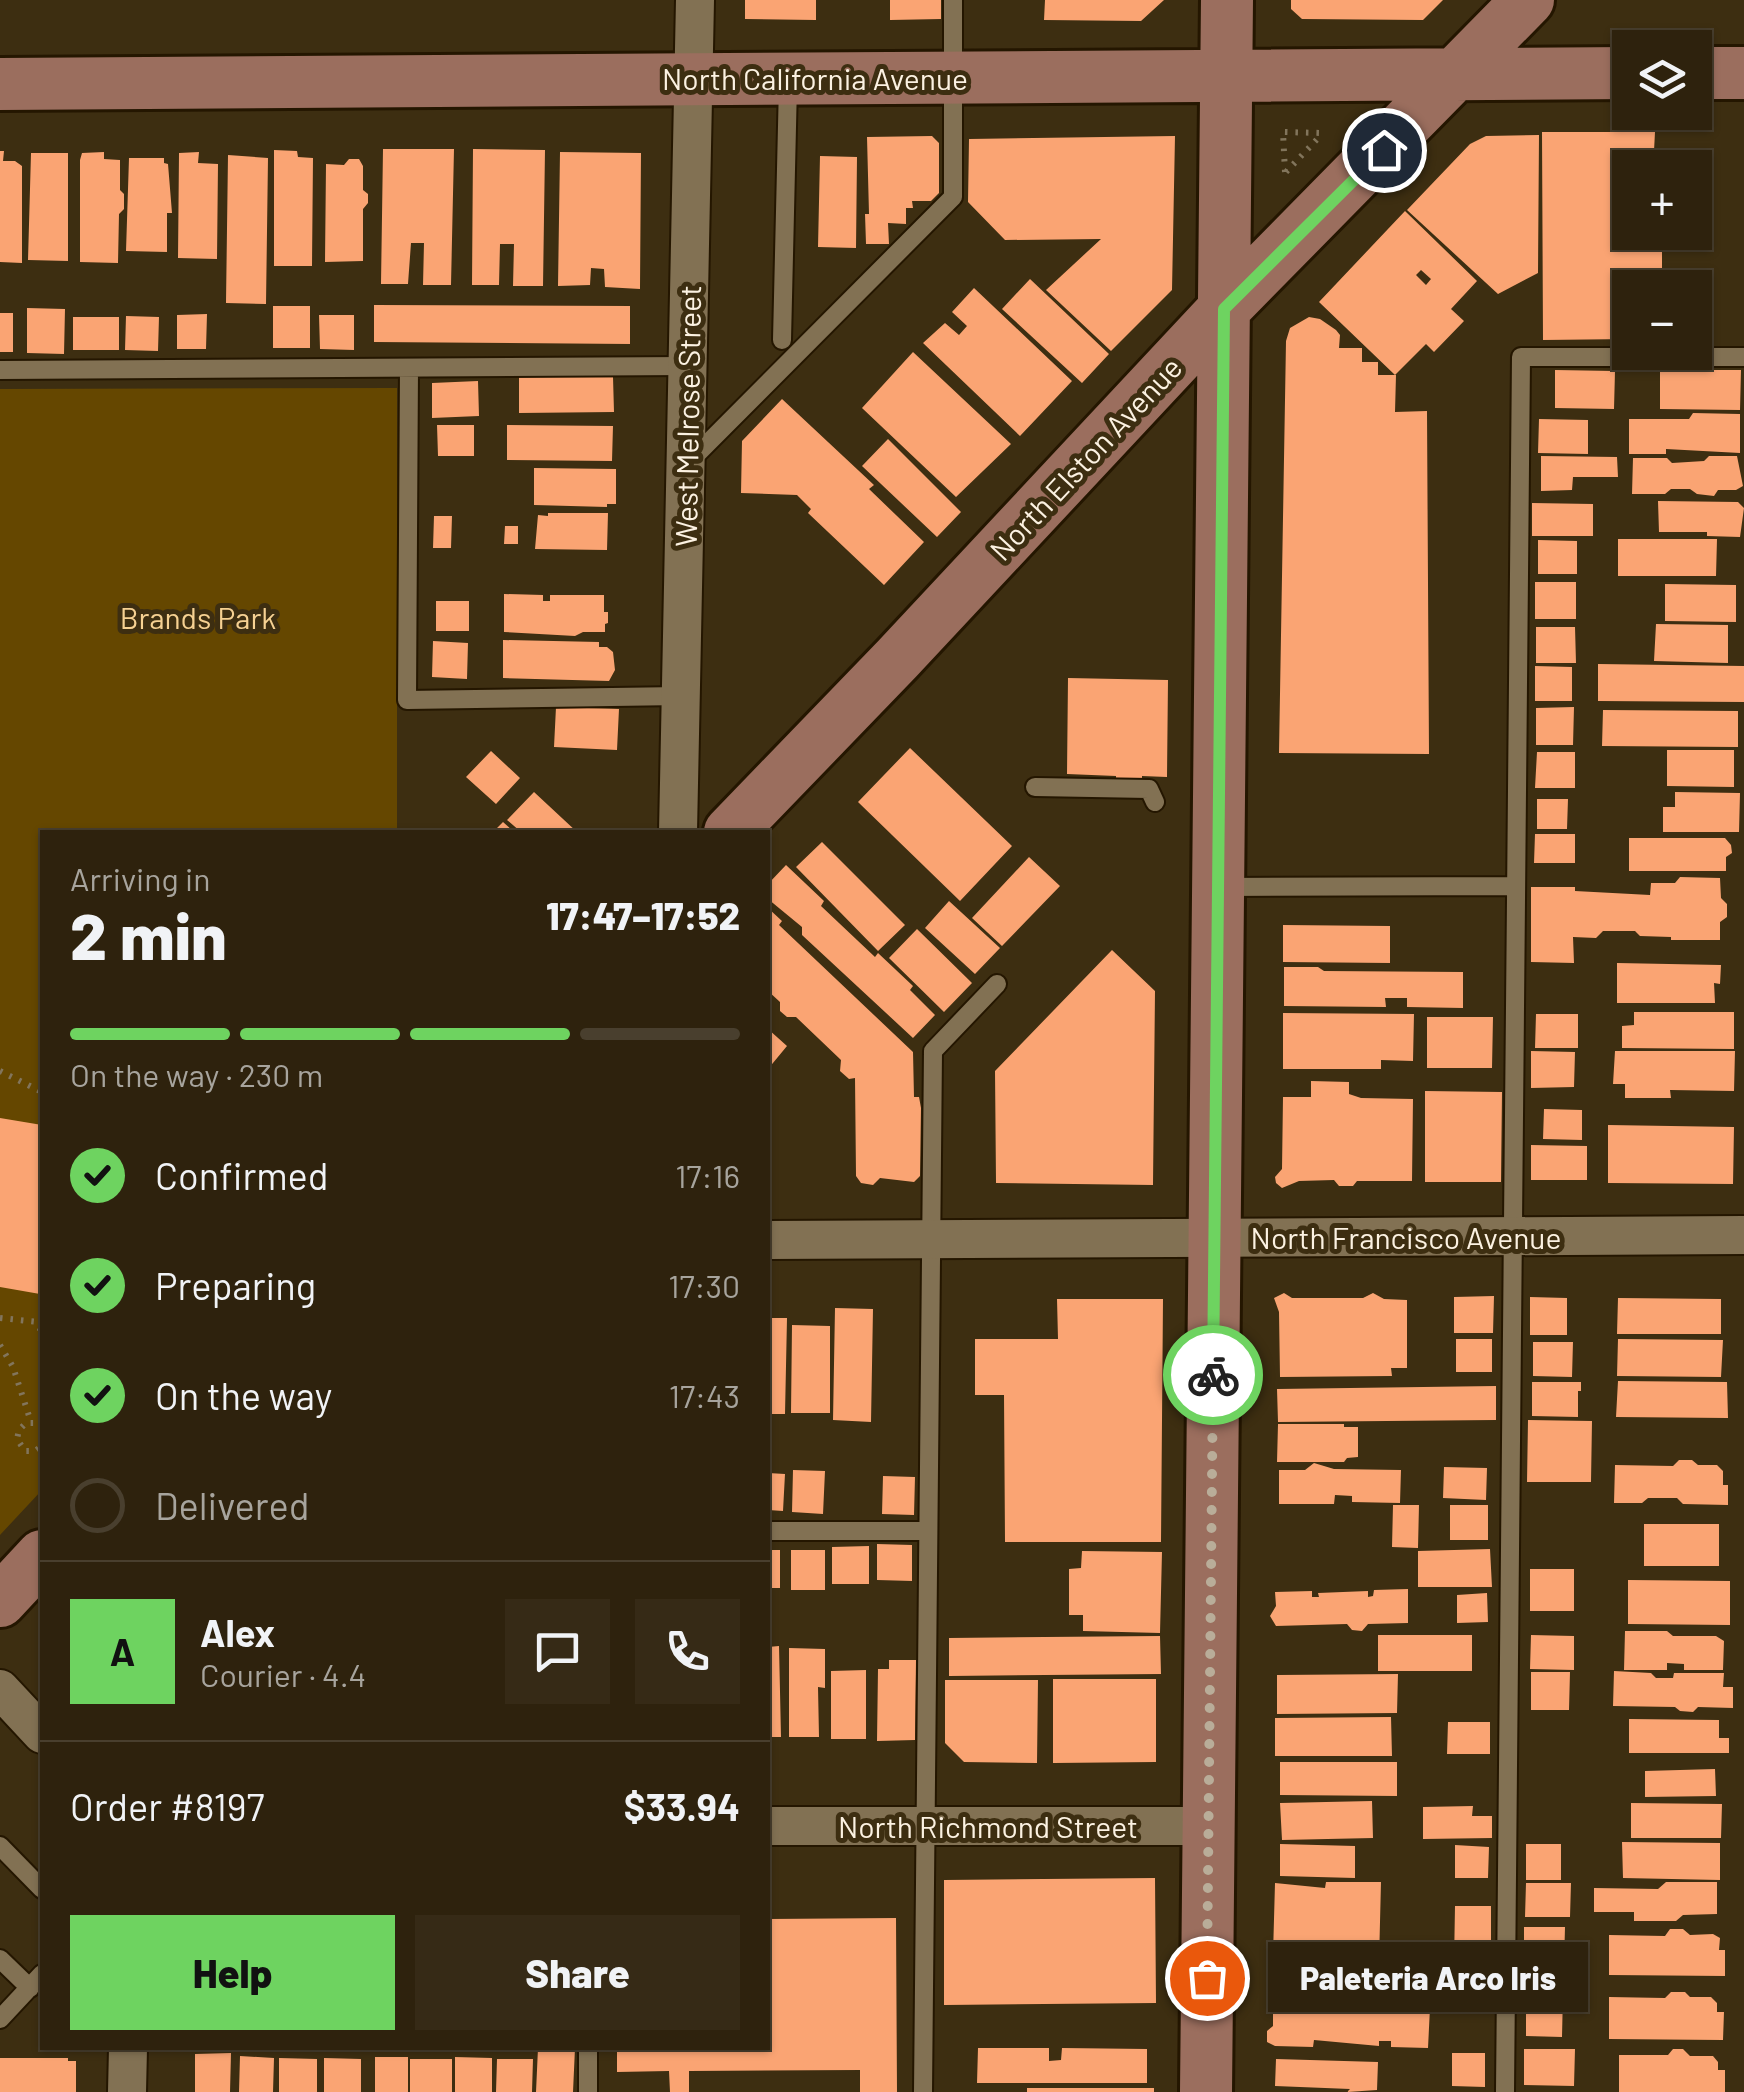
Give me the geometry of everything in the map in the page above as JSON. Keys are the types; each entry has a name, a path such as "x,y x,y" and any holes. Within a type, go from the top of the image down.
{"main road":[{"path":"1206,2092 1227,0"},
{"name":"North Elston Avenue","path":"732,830 1224,309 1458,74 1524,2"},
{"name":"North California Avenue","path":"0,84 1612,73"},
{"path":"1712,73 1744,73"},
{"path":"0,1601 40,1558"}],"street":[{"name":"West Melrose Street","path":"678,830 694,0"},
{"name":"North Francisco Avenue","path":"770,1240 1744,1236"},
{"path":"0,1690 40,1732"},
{"name":"North Richmond Street","path":"770,1826 1209,1826"},
{"path":"128,2050 128,2092"}],"lane":[{"path":"686,466 953,197 954,0"},
{"path":"782,340 788,78"},
{"path":"1506,2092 1521,357 1744,357"},
{"path":"0,370 688,366"},
{"path":"409,368 407,700 682,696"},
{"path":"1035,787 1150,789 1155,802"},
{"path":"1218,887 1516,886"},
{"path":"924,2092 933,1050 997,984"},
{"path":"770,1531 928,1531"},
{"path":"0,1846 40,1887"},
{"path":"0,1959 36,1981 0,2020"},
{"path":"588,2050 588,2092"}],"path":[{"path":"1283,132 1322,133 1310,146 1285,172 1283,132"},
{"path":"0,1072 40,1091"},
{"path":"0,1318 40,1321"},
{"path":"0,1346 14,1367 31,1422 40,1427"},
{"path":"31,1422 19,1430 18,1444 30,1452 40,1447"}],"green space":[{"name":"Brands Park","path":"397,388 397,830 40,830 40,1492 0,1535 0,389"}],"building":[{"path":"745,0 816,0 816,20 745,19"},
{"path":"890,0 941,0 941,19 890,20"},
{"path":"1045,0 1164,0 1141,21 1044,20"},
{"path":"1291,0 1443,0 1423,20 1302,19 1291,9"},
{"path":"1542,132 1655,132 1654,150 1612,150 1612,250 1662,250 1662,270 1612,270 1612,339 1543,340"},
{"path":"1539,135 1538,273 1498,294 1407,210 1470,144 1486,136"},
{"path":"932,136 939,143 939,193 931,201 912,201 913,208 906,208 906,224 888,223 889,244 866,244 867,137"},
{"path":"1175,136 1172,290 1111,351 1046,290 1101,239 1005,240 968,202 969,139"},
{"path":"383,149 454,149 451,285 423,285 424,243 411,243 408,284 381,284"},
{"path":"473,149 545,150 543,286 513,286 514,244 500,244 499,285 472,285"},
{"path":"274,150 297,151 298,157 313,158 312,266 274,266"},
{"path":"0,151 4,151 3,161 15,161 22,166 22,263 0,262"},
{"path":"104,152 104,159 120,160 124,209 119,214 118,263 80,262 80,160 82,153"},
{"path":"199,152 198,163 218,164 217,259 178,258 179,153"},
{"path":"560,152 641,153 640,289 605,287 604,269 591,268 590,285 558,286"},
{"path":"31,153 68,153 68,261 28,260"},
{"path":"228,155 268,158 266,304 226,303"},
{"path":"820,156 857,157 856,248 818,247"},
{"path":"129,158 164,158 168,164 172,213 167,213 167,252 126,251"},
{"path":"349,159 359,159 363,166 363,190 368,194 363,209 363,261 325,262 326,164 344,165"},
{"path":"1405,211 1477,281 1451,309 1464,321 1434,352 1426,344 1395,375 1319,302","holes":["1421,270 1431,279 1426,285 1416,275"]},
{"path":"1030,279 1109,354 1082,383 1002,309"},
{"path":"974,288 1072,381 1020,436 923,343 945,323 959,335 967,326 952,312"},
{"path":"374,305 630,306 630,344 374,342"},
{"path":"273,306 310,306 310,348 273,348"},
{"path":"27,308 65,309 64,354 27,353"},
{"path":"0,313 13,313 13,352 0,352"},
{"path":"207,314 206,349 177,349 177,315"},
{"path":"319,315 354,315 354,350 320,349"},
{"path":"126,316 159,317 158,351 125,350"},
{"path":"73,317 119,317 119,350 73,350"},
{"path":"1309,317 1336,330 1340,335 1339,348 1362,348 1362,362 1378,362 1378,375 1396,375 1395,412 1427,411 1429,754 1279,753 1286,341 1290,328"},
{"path":"913,352 1011,444 956,497 862,408"},
{"path":"1555,370 1615,371 1614,409 1555,408"},
{"path":"1660,370 1741,370 1740,410 1660,409"},
{"path":"519,377 613,377 614,412 519,413"},
{"path":"478,381 479,416 432,418 432,383"},
{"path":"782,399 874,485 869,489 924,542 884,585 808,513 811,509 797,495 741,493 742,441"},
{"path":"1693,413 1740,414 1740,453 1666,449 1666,454 1629,454 1629,419 1689,419"},
{"path":"1539,419 1588,420 1588,454 1538,453"},
{"path":"437,425 474,425 474,456 438,456"},
{"path":"507,425 613,426 612,461 507,460"},
{"path":"888,439 961,512 937,537 862,466"},
{"path":"1541,456 1617,457 1618,477 1573,477 1572,490 1541,491"},
{"path":"1709,456 1737,456 1743,486 1718,490 1714,496 1690,489 1632,494 1633,458 1667,458 1672,463 1704,461"},
{"path":"534,468 616,469 616,504 534,505"},
{"path":"1658,501 1738,502 1744,508 1740,537 1659,532"},
{"path":"1532,503 1593,504 1593,536 1532,536"},
{"path":"608,513 607,550 535,549 538,515"},
{"path":"434,516 452,516 451,548 433,548"},
{"path":"505,526 518,526 518,544 504,544"},
{"path":"1618,539 1717,539 1716,576 1618,576"},
{"path":"1538,540 1577,541 1577,574 1538,574"},
{"path":"1535,582 1576,582 1576,619 1535,619"},
{"path":"1665,584 1736,585 1736,622 1665,621"},
{"path":"504,594 543,595 543,601 550,601 550,595 604,595 608,623 605,632 575,636 504,632"},
{"path":"436,601 469,601 469,631 436,631"},
{"path":"1656,624 1728,625 1728,663 1654,661"},
{"path":"1536,627 1575,627 1576,663 1536,663"},
{"path":"503,640 599,642 599,647 613,652 615,670 609,681 503,678"},
{"path":"433,641 468,643 467,679 432,677"},
{"path":"1598,664 1744,666 1744,702 1598,701"},
{"path":"1535,666 1572,667 1572,701 1535,701"},
{"path":"1068,678 1168,680 1167,777 1142,776 1142,783 1116,782 1116,776 1067,774"},
{"path":"556,707 619,709 617,750 554,747"},
{"path":"1574,707 1573,745 1536,745 1536,708"},
{"path":"1603,710 1738,711 1738,747 1602,746"},
{"path":"910,748 1012,846 960,901 858,802"},
{"path":"1667,750 1734,750 1734,787 1667,786"},
{"path":"491,751 520,778 496,804 466,777"},
{"path":"1537,752 1575,752 1575,788 1535,788"},
{"path":"534,792 575,830 519,830 507,820"},
{"path":"1675,792 1740,793 1739,832 1663,832 1663,807 1675,807"},
{"path":"1537,799 1568,799 1567,829 1537,829"},
{"path":"503,822 512,830 495,830"},
{"path":"1535,834 1575,834 1575,863 1534,863"},
{"path":"1629,838 1725,838 1732,853 1726,857 1726,871 1629,871"},
{"path":"822,842 905,925 878,951 796,867"},
{"path":"1029,857 1060,886 1002,946 972,918"},
{"path":"786,865 824,901 821,906 875,957 878,953 913,986 910,990 935,1015 913,1038 802,935 802,927 770,901 770,882"},
{"path":"1680,877 1720,878 1727,917 1720,922 1720,940 1671,940 1640,936 1635,931 1603,931 1596,938 1573,937 1574,963 1531,962 1531,887 1650,895 1651,883 1675,883"},
{"path":"949,901 1000,948 975,974 925,928"},
{"path":"770,910 782,921 779,925 913,1052 914,1097 919,1097 921,1108 920,1176 914,1182 880,1178 873,1185 861,1183 856,1176 855,1078 849,1079 840,1071 841,1060 796,1017 787,1017 780,1011 780,1002 770,993"},
{"path":"1283,925 1390,926 1390,963 1283,962"},
{"path":"917,929 972,983 944,1012 889,958"},
{"path":"1112,950 1155,991 1153,1185 996,1183 995,1071"},
{"path":"1617,963 1721,965 1720,984 1714,983 1715,1003 1617,1003"},
{"path":"1284,967 1463,972 1463,1008 1407,1007 1407,998 1385,998 1386,1007 1284,1006"},
{"path":"1634,1012 1734,1012 1734,1049 1622,1048 1622,1026 1634,1025"},
{"path":"1283,1013 1414,1014 1413,1061 1381,1060 1381,1069 1283,1069"},
{"path":"1536,1014 1578,1014 1578,1048 1535,1048"},
{"path":"1427,1017 1493,1017 1492,1068 1427,1068"},
{"path":"770,1031 787,1046 770,1067"},
{"path":"1531,1051 1575,1052 1574,1087 1531,1088"},
{"path":"1615,1051 1735,1051 1734,1091 1670,1090 1671,1098 1625,1098 1625,1084 1613,1084"},
{"path":"1311,1081 1349,1082 1349,1094 1361,1098 1413,1099 1412,1181 1357,1181 1353,1186 1339,1186 1334,1180 1299,1181 1282,1188 1276,1183 1275,1177 1282,1169 1283,1097 1311,1097"},
{"path":"1425,1091 1502,1092 1501,1182 1425,1182"},
{"path":"1544,1109 1582,1110 1582,1140 1543,1139"},
{"path":"0,1118 40,1125 40,1294 0,1287"},
{"path":"1608,1125 1734,1127 1733,1184 1608,1183"},
{"path":"1531,1145 1587,1146 1587,1180 1531,1180"},
{"path":"1284,1293 1292,1298 1363,1298 1373,1293 1384,1299 1407,1300 1407,1368 1391,1368 1392,1376 1280,1377 1279,1312 1274,1298"},
{"path":"1494,1296 1493,1333 1454,1333 1454,1297"},
{"path":"1530,1297 1567,1298 1567,1335 1530,1335"},
{"path":"1618,1298 1721,1299 1721,1334 1617,1334"},
{"path":"1057,1299 1163,1299 1161,1542 1005,1542 1004,1395 975,1395 975,1339 1058,1339"},
{"path":"835,1308 873,1309 871,1422 833,1420"},
{"path":"770,1318 787,1318 785,1414 770,1414"},
{"path":"792,1325 830,1326 830,1413 791,1413"},
{"path":"1456,1339 1492,1339 1492,1372 1456,1372"},
{"path":"1618,1339 1723,1340 1721,1377 1617,1376"},
{"path":"1533,1342 1573,1342 1572,1377 1533,1376"},
{"path":"1618,1381 1727,1382 1728,1418 1616,1417"},
{"path":"1532,1382 1581,1382 1578,1417 1532,1416"},
{"path":"1496,1386 1496,1420 1278,1422 1277,1389"},
{"path":"1528,1420 1592,1421 1591,1482 1527,1482"},
{"path":"1278,1424 1358,1427 1358,1457 1344,1462 1277,1462"},
{"path":"1679,1460 1717,1465 1723,1471 1723,1485 1728,1485 1728,1505 1683,1504 1677,1498 1614,1503 1615,1465 1673,1466"},
{"path":"1314,1463 1334,1469 1401,1470 1400,1503 1352,1502 1352,1496 1335,1495 1334,1504 1279,1504 1279,1470 1305,1470"},
{"path":"1444,1467 1487,1468 1486,1500 1443,1498"},
{"path":"793,1470 825,1471 823,1514 792,1512"},
{"path":"770,1473 785,1474 783,1511 770,1510"},
{"path":"883,1476 915,1477 914,1515 882,1514"},
{"path":"1393,1505 1419,1505 1418,1548 1392,1547"},
{"path":"1450,1505 1488,1505 1488,1540 1450,1540"},
{"path":"1644,1524 1719,1524 1719,1566 1644,1566"},
{"path":"877,1544 912,1545 912,1581 877,1580"},
{"path":"869,1546 869,1584 832,1584 832,1547"},
{"path":"1490,1549 1492,1587 1418,1587 1418,1551"},
{"path":"770,1550 780,1550 780,1588 770,1588"},
{"path":"791,1550 825,1550 825,1590 791,1590"},
{"path":"1082,1551 1162,1552 1160,1633 1083,1631 1083,1615 1069,1615 1069,1569 1081,1568"},
{"path":"1530,1569 1574,1569 1574,1611 1530,1611"},
{"path":"1628,1580 1730,1581 1730,1625 1628,1624"},
{"path":"1408,1589 1408,1623 1368,1624 1362,1631 1352,1630 1347,1624 1276,1626 1270,1616 1276,1606 1275,1592 1312,1591 1312,1597 1319,1597 1318,1593 1368,1591 1368,1597 1373,1596 1374,1590"},
{"path":"1487,1593 1488,1622 1457,1623 1457,1595"},
{"path":"1625,1631 1716,1636 1724,1641 1723,1670 1684,1670 1684,1664 1667,1663 1667,1670 1624,1670"},
{"path":"1378,1635 1472,1635 1472,1671 1378,1671"},
{"path":"1531,1635 1574,1636 1574,1670 1530,1669"},
{"path":"1160,1636 1161,1674 949,1676 949,1638"},
{"path":"779,1646 781,1737 770,1737 770,1647"},
{"path":"789,1648 825,1649 825,1688 818,1687 819,1737 789,1737"},
{"path":"889,1660 916,1660 915,1740 877,1741 878,1669 889,1669"},
{"path":"866,1670 866,1739 831,1739 831,1671"},
{"path":"1614,1671 1651,1673 1656,1678 1673,1678 1674,1673 1724,1673 1723,1687 1733,1687 1733,1708 1698,1707 1693,1712 1675,1707 1613,1706"},
{"path":"1531,1672 1570,1672 1569,1710 1531,1710"},
{"path":"1398,1674 1397,1713 1277,1714 1277,1675"},
{"path":"1053,1679 1156,1679 1156,1762 1053,1763"},
{"path":"945,1680 1038,1680 1037,1763 964,1762 945,1743"},
{"path":"1391,1717 1392,1756 1275,1756 1275,1718"},
{"path":"1629,1719 1719,1720 1719,1738 1729,1738 1729,1753 1629,1753"},
{"path":"1448,1722 1490,1722 1490,1754 1447,1754"},
{"path":"1280,1762 1397,1762 1397,1796 1280,1795"},
{"path":"1715,1769 1716,1796 1645,1797 1645,1771"},
{"path":"1372,1801 1373,1838 1282,1840 1280,1803"},
{"path":"1631,1803 1722,1804 1721,1838 1631,1838"},
{"path":"1473,1806 1472,1816 1492,1816 1492,1838 1423,1839 1423,1807"},
{"path":"1622,1842 1720,1843 1720,1880 1623,1878"},
{"path":"1280,1844 1355,1846 1355,1878 1280,1876"},
{"path":"1526,1844 1561,1844 1561,1880 1526,1880"},
{"path":"1455,1845 1489,1847 1488,1878 1455,1878"},
{"path":"1155,1878 1156,2003 944,2005 944,1880"},
{"path":"1326,1882 1381,1882 1379,1962 1273,1955 1275,1883 1325,1888"},
{"path":"1666,1882 1717,1882 1717,1914 1683,1915 1676,1921 1634,1921 1634,1912 1594,1912 1594,1888 1658,1889"},
{"path":"1526,1883 1571,1883 1570,1917 1525,1917"},
{"path":"1455,1906 1491,1906 1491,1963 1454,1963"},
{"path":"896,1918 897,2092 860,2092 860,2070 689,2071 689,2092 670,2092 669,2071 617,2072 617,2050 770,2050 770,1919"},
{"path":"1524,1927 1565,1927 1564,1965 1524,1964"},
{"path":"1670,1929 1720,1938 1719,1950 1725,1950 1725,1976 1609,1975 1609,1935 1665,1936"},
{"path":"1274,1965 1316,1967 1315,1972 1348,1974 1348,1968 1392,1973 1392,1966 1432,1968 1428,2048 1391,2047 1391,2041 1379,2041 1379,2046 1314,2040 1313,2047 1275,2046 1267,2042 1267,2031 1273,2026 1273,1989 1266,1982"},
{"path":"1671,1992 1711,1997 1717,2003 1717,2012 1724,2012 1723,2040 1609,2039 1609,1997 1665,1998"},
{"path":"1526,1993 1563,1993 1562,2037 1526,2036"},
{"path":"978,2048 1049,2048 1049,2061 1061,2060 1062,2048 1147,2049 1147,2083 977,2083"},
{"path":"1524,2049 1575,2049 1574,2086 1524,2085"},
{"path":"1673,2049 1683,2049 1690,2056 1713,2056 1718,2070 1725,2070 1725,2092 1619,2092 1619,2055 1668,2055"},
{"path":"538,2050 575,2050 573,2092 536,2092"},
{"path":"231,2053 230,2092 195,2092 195,2054"},
{"path":"1452,2053 1485,2053 1485,2087 1452,2086"},
{"path":"240,2056 274,2058 273,2092 239,2092"},
{"path":"375,2057 408,2057 408,2092 375,2092"},
{"path":"455,2057 492,2058 492,2092 455,2092"},
{"path":"0,2058 76,2061 76,2092 0,2092"},
{"path":"279,2058 317,2059 317,2092 279,2092"},
{"path":"324,2058 361,2059 361,2092 324,2092"},
{"path":"410,2059 452,2059 452,2092 410,2092"},
{"path":"497,2059 533,2059 532,2092 496,2092"},
{"path":"1276,2059 1378,2062 1377,2090 1347,2092 1350,2089 1275,2086"},
{"path":"1027,2088 1154,2088 1154,2092 1027,2092"}],"way so far":[{"path":"1207,1978 1213,1375"}],"place":[{"name":"Paleteria Arco Iris","path":"1207,1978"}],"route":[{"path":"1213,1375 1224,309 1384,150"}]}
